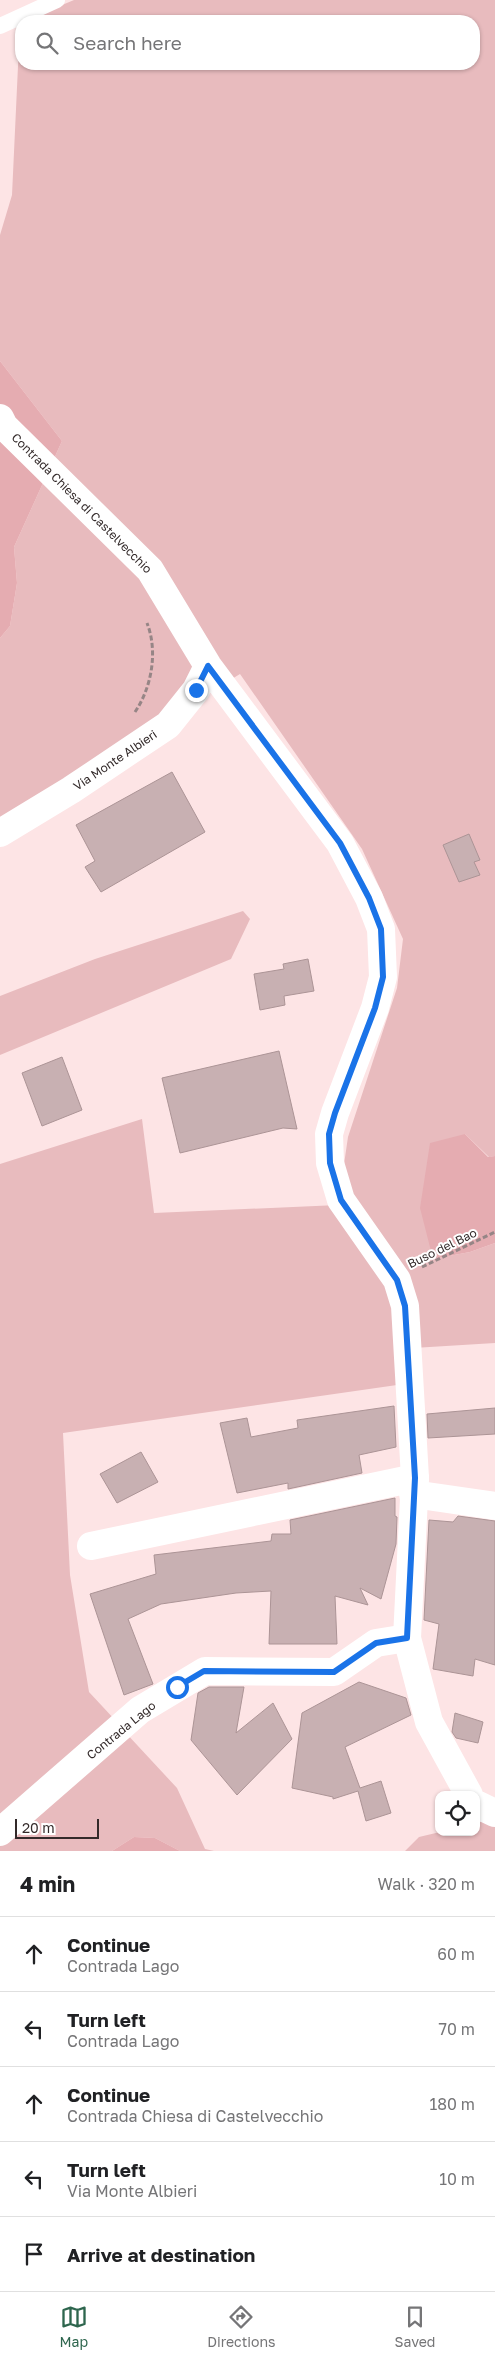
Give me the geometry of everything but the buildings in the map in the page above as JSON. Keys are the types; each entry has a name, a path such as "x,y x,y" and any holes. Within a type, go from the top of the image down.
{"street":[{"name":"Contrada Chiesa di Castelvecchio","path":"0,418 4,426 150,570 208,666 340,843 369,898 381,929 383,977 375,1008 335,1113 329,1134 330,1163 341,1200 397,1280 405,1306 408,1334 414,1486"},
{"name":"Via Monte Albieri","path":"0,832 70,790 168,724 196,690 208,666"},
{"path":"414,1486 407,1638 429,1722 467,1791"},
{"path":"91,1546 414,1486 495,1506"},
{"name":"Contrada Lago","path":"0,1832 140,1710 204,1671 334,1672 376,1643 407,1638"},
{"path":"480,1806 495,1813"}],"lane":[{"path":"24,15 57,0"},
{"path":"0,26 15,19"}],"path":[{"path":"134,714 142,701 152,672 153,636 146,621"},
{"name":"Buso del Bao","path":"397,1280 495,1232"}],"shaded area":[{"path":"74,0 495,0 495,1156 489,1157 465,1134 433,1259 470,1252 495,1243 495,1343 397,1349 397,1385 63,1433 70,1575 89,1692 116,1721 0,1819 0,1164 142,1119 154,1213 338,1205 348,1137 397,988 403,939 362,849 240,674 0,821 0,638 10,626 17,583 14,547 62,441 0,361 0,235 12,195 18,70 480,70 480,15 38,15"},
{"path":"0,361 62,441 14,547 17,583 10,626 0,638"},
{"path":"243,911 250,919 231,959 0,1055 0,996 95,959"},
{"path":"465,1134 488,1157 495,1156 495,1243 470,1252 433,1259 420,1208 430,1143"},
{"path":"125,1732 177,1788 205,1849 214,1851 180,1851 155,1838 134,1837 112,1851 0,1851 0,1844"},
{"path":"495,1818 495,1851 405,1851 419,1837 435,1833 435,1836 480,1836 480,1822"},
{"path":"134,1837 155,1838 180,1851 112,1851"}],"route":[{"path":"177,1687 204,1671 334,1672 376,1643 407,1638 415,1478 405,1306 397,1280 341,1200 330,1163 329,1134 335,1113 375,1008 383,977 381,929 369,898 340,843 208,666 196,690"}]}
